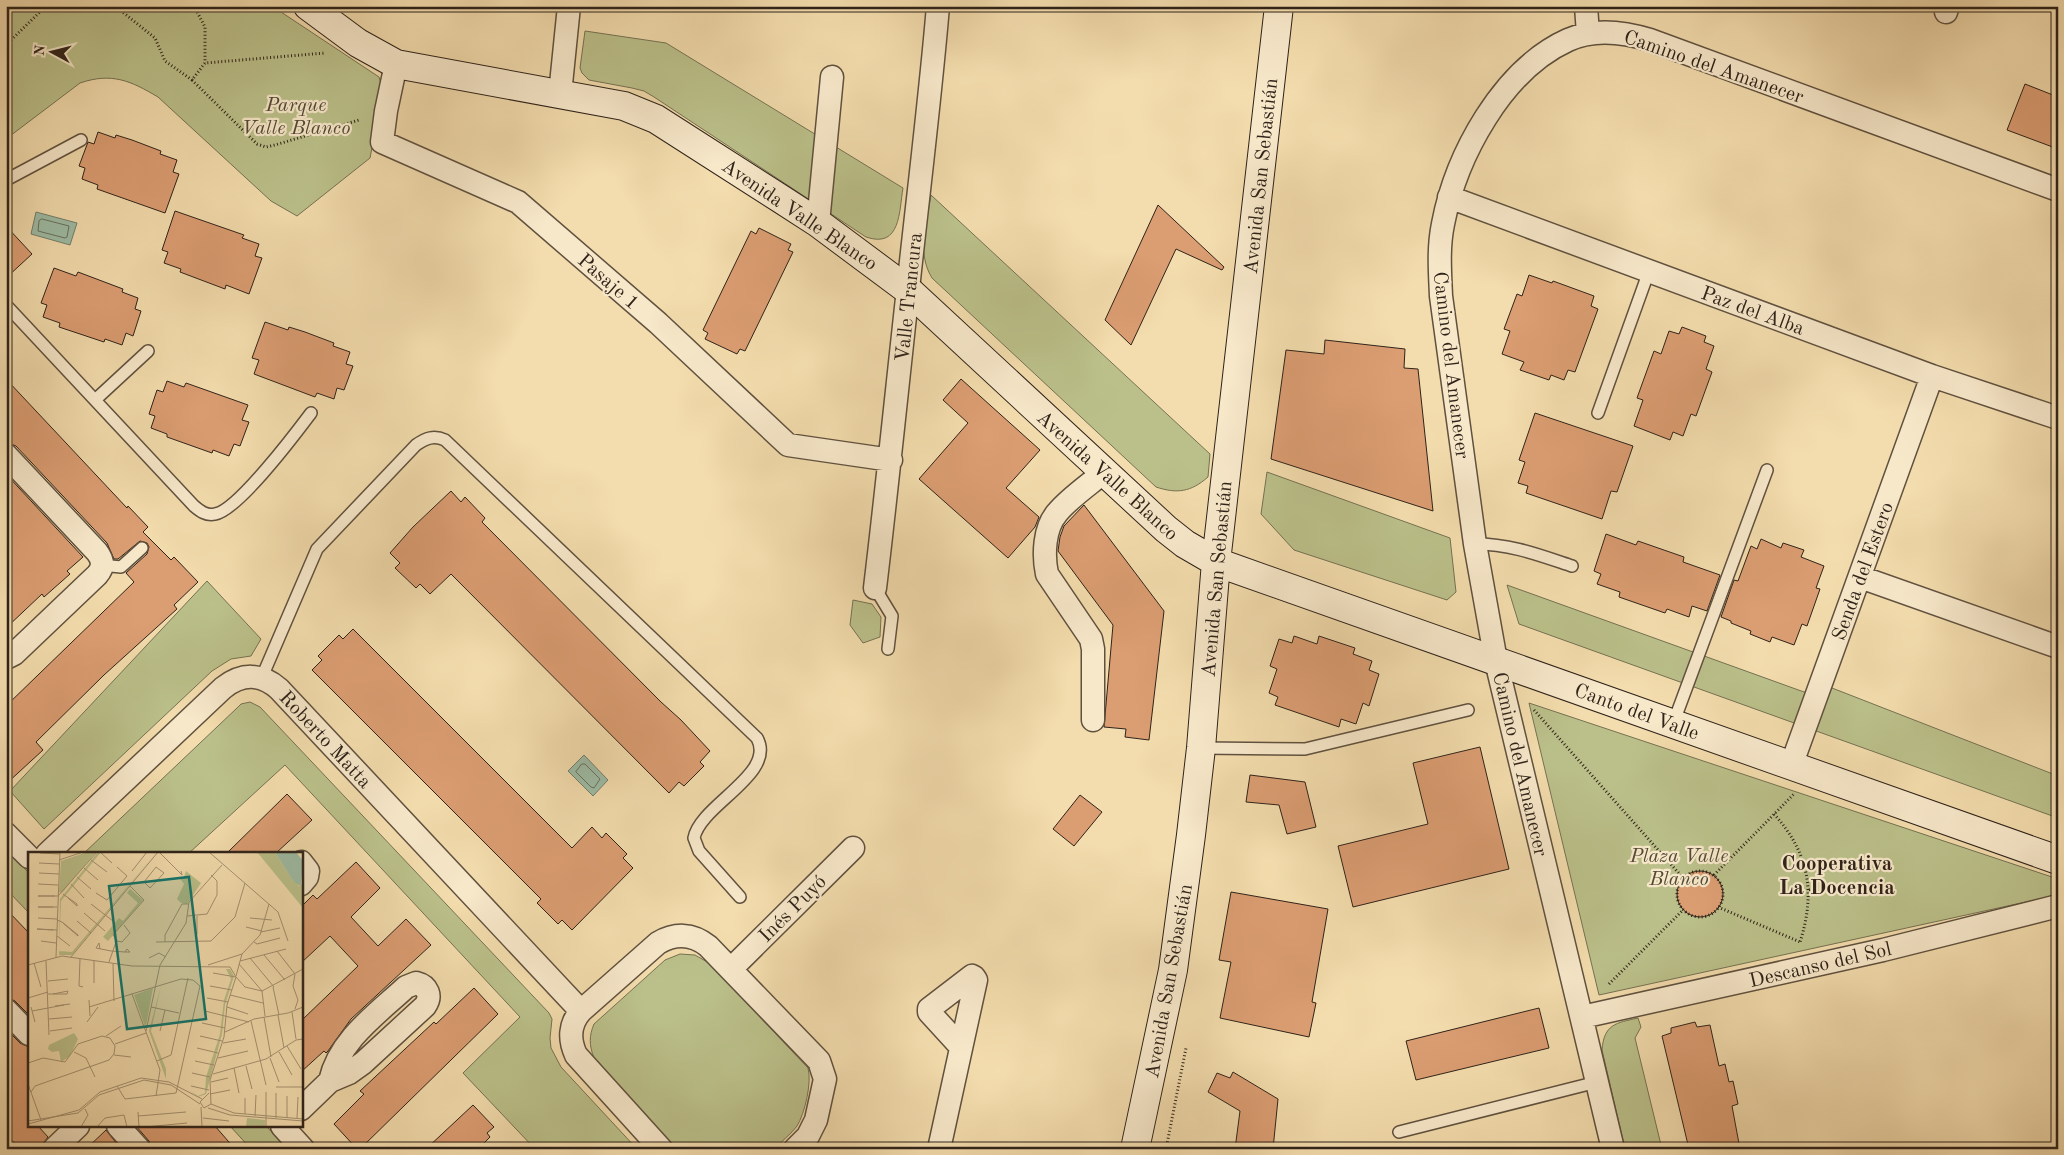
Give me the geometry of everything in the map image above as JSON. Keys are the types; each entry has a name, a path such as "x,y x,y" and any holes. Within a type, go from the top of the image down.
{"street":[{"name":"Avenida Valle Blanco","path":"308,6 358,43 396,64 624,106 656,119 818,223 908,290 1166,529 1185,544 1216,562"},
{"path":"560,94 570,6"},
{"name":"Valle Trancura","path":"875,588 891,460 930,98 938,6"},
{"name":"Avenida San Sebastián","path":"1135,1149 1173,970 1185,882 1201,748 1216,562 1279,6"},
{"path":"1586,6 1588,34"},
{"name":"Camino del Amanecer","path":"1613,1149 1597,1082 1591,1014 1496,661 1475,544 1441,296 1439,259 1442,226 1456,174 1478,129 1509,87 1550,51 1569,39 1588,34 1609,32 1630,34 1650,40 2058,190"},
{"name":"Pasaje 1","path":"396,64 386,111 382,142 518,202 658,323 788,445 891,460"},
{"path":"818,223 832,77"},
{"name":"Paz del Alba","path":"1449,197 1932,376 2058,418"},
{"name":"Senda del Estero","path":"1803,770 1860,576 1932,376"},
{"path":"6,455 97,552 102,563 101,570 97,575 14,654 6,658"},
{"path":"1093,720 1093,649 1091,639 1047,574 1044,562 1048,531 1056,513 1104,472"},
{"name":"Canto del Valle","path":"1216,562 2058,860"},
{"path":"1860,576 2058,648"},
{"name":"Roberto Matta","path":"49,852 223,688 240,678 262,678 280,689 581,1011"},
{"path":"6,834 28,857"},
{"name":"Inés Puyó","path":"731,969 853,848"},
{"path":"302,863 308,871 307,877 302,883"},
{"name":"Descanso del Sol","path":"1591,1014 1836,960 2058,906"},
{"path":"661,1149 576,1056 571,1040 572,1028 576,1016 581,1011 658,943 675,936 684,935 701,940 816,1056 822,1066 825,1079 816,1120 808,1136 796,1148"},
{"path":"302,1107 330,1081 349,1073 363,1063 424,1006 428,1001 429,994 426,988 416,983 410,984 348,1042 337,1059 330,1081"},
{"path":"6,1010 28,1033"},
{"path":"940,1149 961,1047"},
{"path":"54,1149 76,1128"},
{"path":"120,1128 139,1149"},
{"path":"284,1128 303,1149"}],"lane":[{"path":"6,180 81,140"},
{"path":"1598,414 1649,271"},
{"path":"6,305 194,506 207,514 215,514 229,507 278,458 311,413"},
{"path":"95,400 148,351"},
{"path":"262,678 318,549 416,445 423,439 432,437 445,440 757,738 761,750 754,768 698,825 694,838 699,851 740,897"},
{"path":"1673,724 1767,470"},
{"path":"1475,544 1502,544 1572,566"},
{"path":"102,563 110,566 121,566 142,548"},
{"path":"875,588 892,616 888,649"},
{"path":"1201,748 1306,749 1468,710"},
{"path":"1400,1132 1597,1082"}],"path":[{"path":"6,45 46,6"},
{"path":"111,6 120,10 155,38 165,61 192,80 256,144 266,147 386,111"},
{"path":"192,80 205,64 205,27 194,6"},
{"path":"205,64 333,52 358,43"},
{"path":"1532,708 1683,878"},
{"path":"1714,875 1774,814 1803,770"},
{"path":"1774,814 1790,833 1801,855 1809,890 1809,906 1800,942"},
{"path":"1699,871 1714,875 1722,889 1723,897 1718,908 1709,915 1701,917 1693,916 1683,910 1677,901 1676,894 1677,887 1683,878 1692,872 1699,871"},
{"path":"1809,890 1818,888"},
{"path":"1718,908 1800,942 1836,960"},
{"path":"1591,1014 1598,996 1683,910"}],"green space":[{"name":"Parque Valle Blanco","path":"6,6 272,6 379,77 383,90 370,158 297,216 271,201 158,97 130,83 112,78 102,78 80,83 6,139"},
{"path":"585,31 666,43 903,188 899,217 892,233 886,238 866,237 644,91 589,80 580,68"},
{"path":"931,195 1210,454 1208,477 1190,489 1177,491 1156,487 932,278 927,268 924,247 925,226"},
{"path":"1267,472 1450,538 1456,592 1447,600 1294,550 1261,514"},
{"path":"207,581 261,639 251,656 231,659 212,671 44,829 10,791"},
{"path":"1507,585 1804,692 1832,688 2058,776 2058,818 1519,624"},
{"path":"853,600 872,604 881,617 880,637 863,643 850,625"},
{"path":"250,702 260,707 549,1013 552,1019 551,1048 561,1067 637,1149 535,1149 463,1073 520,1017 285,765 190,852 85,852 241,704"},
{"name":"Plaza Valle Blanco","path":"1529,703 2058,879 2058,895 1599,995"},
{"path":"6,850 28,872 28,912 6,889"},
{"path":"680,954 695,955 709,963 808,1068 808,1089 800,1120 795,1129 774,1149 677,1149 594,1058 590,1041 594,1024 665,960"},
{"path":"1638,1018 1641,1027 1635,1038 1662,1149 1625,1149 1602,1050 1605,1035 1612,1026 1623,1021"},
{"path":"232,1128 268,1128 288,1149 251,1149"}],"water":[{"path":"36,212 77,223 70,245 31,234"},
{"path":"584,755 608,780 593,796 568,771"}],"building":[{"path":"2025,84 2058,97 2058,149 2007,130"},
{"path":"98,132 115,138 116,135 132,140 161,151 160,154 177,160 173,172 179,174 165,213 97,189 98,185 82,179 85,168 79,166 88,142 94,144"},
{"path":"1158,205 1224,267 1222,270 1176,249 1131,345 1105,320"},
{"path":"175,211 244,235 242,238 259,244 255,256 262,258 249,294 226,285 225,289 180,272 181,269 164,263 168,252 162,250"},
{"path":"6,226 32,254 6,278"},
{"path":"759,228 791,244 788,250 793,252 745,351 740,349 737,354 705,339 708,333 703,330 751,231 756,234"},
{"path":"54,268 76,276 78,272 123,289 122,292 138,298 135,309 141,311 133,336 126,333 122,345 105,339 104,342 59,327 60,323 43,317 47,305 41,303"},
{"path":"1529,275 1552,283 1553,281 1594,296 1591,306 1598,309 1575,372 1568,370 1564,380 1551,375 1549,380 1520,370 1524,362 1502,354 1510,331 1504,329 1517,294 1522,296"},
{"path":"265,322 288,330 289,327 305,332 334,343 333,346 350,352 346,364 353,366 344,390 337,388 334,399 317,393 315,397 254,374 259,360 252,358"},
{"path":"1682,327 1706,336 1704,342 1714,346 1706,369 1712,372 1696,416 1691,414 1683,436 1673,432 1670,440 1634,426 1643,400 1637,398 1654,351 1661,354 1669,331 1679,334"},
{"path":"1325,340 1405,349 1404,368 1418,369 1433,511 1271,459 1286,350 1324,354"},
{"path":"6,379 127,508 128,506 148,527 143,532 171,560 174,557 198,582 174,605 177,609 104,675 36,742 43,750 6,784 6,706 134,582 126,573 147,554 149,547 147,543 140,541 118,559 114,559 107,543 16,446 6,442"},
{"path":"961,379 1040,450 1006,488 1039,517 1035,527 1008,558 919,479 968,423 943,400"},
{"path":"167,381 184,387 186,383 248,405 242,420 249,422 240,446 234,444 229,456 213,450 212,453 167,437 167,434 151,428 155,416 149,414 157,390 163,392"},
{"path":"1535,413 1633,446 1617,492 1611,491 1602,519 1526,493 1528,486 1518,483 1525,462 1519,460"},
{"path":"6,474 83,557 67,571 70,574 44,597 42,594 6,628"},
{"path":"451,491 461,502 465,497 485,518 482,522 710,751 700,762 704,766 684,786 679,782 669,793 451,574 430,594 420,584 416,588 395,568 400,563 390,553 413,527"},
{"path":"1084,505 1164,611 1149,740 1125,737 1126,729 1104,727 1113,625 1058,551 1064,526"},
{"path":"1606,534 1636,545 1638,541 1684,557 1683,562 1720,575 1707,611 1692,606 1689,617 1667,609 1665,613 1619,597 1620,592 1597,584 1601,574 1594,571"},
{"path":"1761,539 1781,548 1783,543 1804,550 1801,557 1824,566 1816,588 1820,589 1807,626 1802,624 1794,645 1772,637 1770,642 1750,634 1751,631 1721,617 1734,580 1738,581 1751,546 1757,549"},
{"path":"353,629 572,848 592,827 602,838 606,833 627,854 623,858 633,868 572,930 562,920 558,924 537,903 541,899 312,670 322,660 318,656 339,635 343,639"},
{"path":"1294,636 1317,644 1319,636 1355,648 1353,654 1372,661 1369,670 1379,674 1369,706 1363,703 1356,724 1341,719 1339,727 1275,705 1278,697 1269,693 1277,669 1270,666 1279,639 1292,643"},
{"path":"1480,747 1509,869 1353,907 1338,846 1428,824 1413,763"},
{"path":"1250,775 1305,782 1316,827 1287,834 1279,805 1246,802"},
{"path":"287,794 312,820 277,852 228,852"},
{"path":"1080,795 1102,812 1074,846 1053,829"},
{"path":"356,862 380,888 351,917 378,946 406,919 431,945 351,1019 326,1053 324,1051 302,1071 302,1020 358,966 330,936 302,962 302,906 313,895 317,899"},
{"path":"1695,871 1705,871 1719,881 1723,894 1719,907 1713,913 1705,917 1695,917 1681,907 1677,899 1677,889 1687,875"},
{"path":"1231,892 1328,909 1312,1002 1316,1003 1309,1037 1220,1018 1231,962 1219,960"},
{"path":"6,909 28,932 28,1014 15,1001 6,997"},
{"path":"474,988 498,1014 360,1149 357,1149 334,1124 364,1094 360,1091 434,1022 436,1024"},
{"path":"1539,1008 1549,1048 1416,1080 1406,1041"},
{"path":"1695,1022 1697,1027 1710,1025 1719,1066 1725,1064 1729,1082 1733,1081 1738,1104 1732,1106 1740,1149 1689,1149 1662,1036 1671,1033 1671,1028"},
{"path":"6,1029 20,1043 28,1047 28,1128 40,1128 48,1137 41,1149 20,1149 6,1134"},
{"path":"1233,1072 1278,1099 1273,1149 1235,1149 1240,1111 1208,1092 1217,1073 1230,1078"},
{"path":"473,1105 494,1127 487,1133 490,1137 478,1149 426,1149"},
{"path":"138,1128 217,1128 235,1149 152,1149 149,1141"},
{"path":"106,1130 121,1149 86,1149"}],"district":[{"name":"Cooperativa La Docencia","path":"1837,875"}]}
